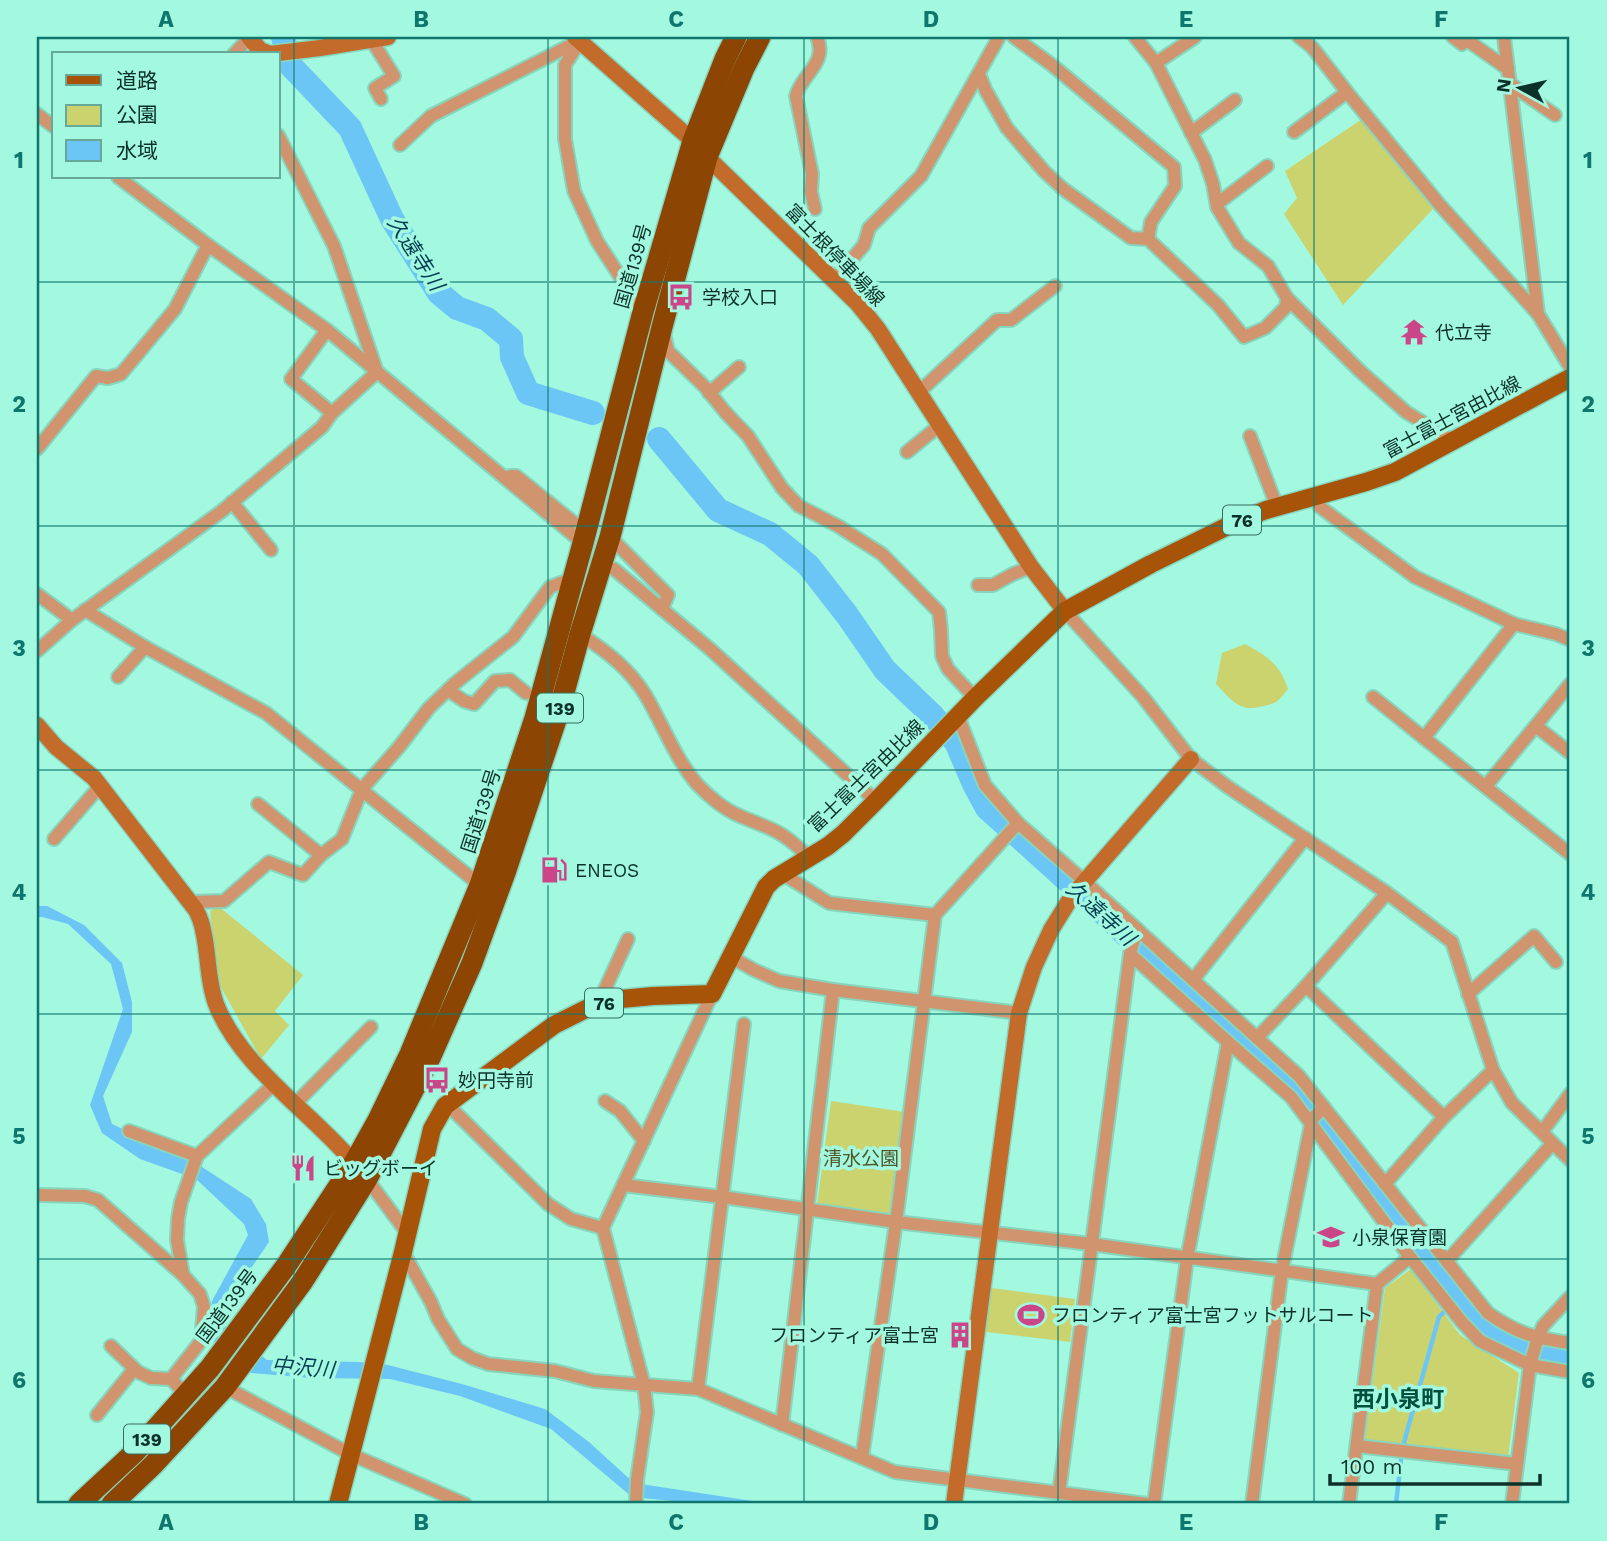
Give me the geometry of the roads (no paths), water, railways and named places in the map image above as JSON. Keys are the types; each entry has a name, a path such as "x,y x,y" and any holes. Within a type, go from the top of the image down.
{"highway":[{"name":"国道139号","path":"112,1504 153,1465 227,1385 303,1281 360,1171 430,1058 471,963 505,873 559,711 610,537 662,327 700,149 725,59 736,37"},
{"name":"国道139号","path":"79,1504 135,1452 212,1365 360,1171 378,1120 410,1054 480,885 535,718 643,312 700,149 760,37"}],"main road":[{"name":"富士富士宮由比線","path":"712,994 766,887 835,840 1065,611 1236,522 1395,472 1570,378"},
{"name":"76","path":"338,1504 432,1129 445,1106 554,1025 586,1009 621,999 712,994"}],"street":[{"path":"257,47 320,48 388,37"},
{"path":"815,209 811,192 812,174 796,96 798,87 816,65 820,55 817,37"},
{"path":"834,280 864,245 869,229 921,176 997,37"},
{"path":"1014,37 1052,65 1174,167 1175,186 1151,222 1148,239"},
{"path":"1135,37 1156,63 1205,160 1217,204 1239,243 1268,266 1287,298 1360,371 1406,412 1453,441"},
{"path":"1156,63 1195,37"},
{"path":"1299,37 1315,41 1347,92 1440,205 1538,314 1570,367"},
{"path":"1453,37 1462,44 1467,40 1508,69"},
{"path":"1504,37 1538,314"},
{"path":"371,39 394,76 375,88 382,99"},
{"path":"400,145 431,116 577,39"},
{"path":"577,39 565,65 565,139 574,191 597,241 643,312"},
{"name":"富士根停車場線","path":"577,39 700,149 857,303 878,329 1031,566 1065,611"},
{"path":"979,74 1007,128 1044,171 1062,188 1131,238 1148,239 1218,306 1244,337 1265,328 1286,307 1287,298"},
{"path":"1510,83 1555,115"},
{"path":"1294,132 1347,92"},
{"path":"1191,133 1235,100"},
{"path":"37,114 52,125"},
{"path":"280,139 334,246 377,372"},
{"path":"1217,204 1267,166"},
{"path":"119,178 327,330 583,543"},
{"path":"37,449 96,376 108,378 121,374 175,309 208,245"},
{"path":"919,392 998,320 1011,320 1055,286"},
{"path":"662,327 668,351 748,436 782,488 799,506 838,526 882,554 939,612 943,656 948,669 975,698"},
{"path":"327,330 291,379 332,413"},
{"path":"709,393 739,367"},
{"path":"37,651 85,610 232,502 322,427 332,413 377,372"},
{"path":"907,452 940,425"},
{"path":"1250,436 1277,507"},
{"path":"504,477 516,476 573,522"},
{"path":"1314,496 1320,507 1415,576 1514,624 1570,640"},
{"path":"232,502 271,550"},
{"path":"610,537 668,595 662,610"},
{"path":"978,585 993,585 1031,566"},
{"path":"614,569 710,649 876,801"},
{"path":"191,902 224,901 270,862 303,876 321,855 342,839 362,789 429,708 513,637 550,587 574,578"},
{"path":"37,594 72,620"},
{"path":"85,610 145,647 266,713 480,885"},
{"path":"1065,611 1143,697 1191,759 1228,787 1387,893 1452,943 1493,1070 1512,1103 1570,1160"},
{"path":"1424,738 1514,624"},
{"path":"580,634 622,665 633,677 698,785 737,816 781,834 808,857"},
{"path":"118,677 145,647"},
{"path":"448,690 474,704 495,681 510,680 526,692"},
{"path":"1486,786 1570,684"},
{"path":"1373,697 1570,854"},
{"path":"954,720 985,785 1017,824 1080,887 1193,980 1299,1076 1317,1115 1410,1257 1461,1321 1480,1340 1531,1362 1570,1372"},
{"path":"37,725 56,747 94,778 191,902 204,930 209,984 226,1024 237,1040 274,1084 360,1171 407,1233"},
{"path":"1536,726 1570,753"},
{"path":"954,1504 1019,1013 1034,967 1051,930 1080,887 1191,759"},
{"path":"54,839 100,786"},
{"path":"258,804 321,855"},
{"path":"862,1458 896,1222 935,915 1017,824"},
{"path":"1193,980 1305,838"},
{"path":"783,874 829,903 935,915"},
{"path":"1257,1038 1387,893"},
{"path":"1059,1493 1131,952 1136,933"},
{"path":"1468,994 1534,936 1556,962"},
{"path":"606,1002 605,989 628,939"},
{"path":"1131,952 1228,1042 1291,1097 1317,1115 1385,1184 1488,1313 1537,1341 1570,1343"},
{"path":"731,957 779,981 1019,1013"},
{"path":"1306,986 1444,1117"},
{"path":"782,1425 833,990"},
{"path":"636,1504 647,1412 644,1385 603,1228 712,994"},
{"path":"698,1389 744,1024"},
{"path":"295,1104 371,1027"},
{"path":"1154,1504 1187,1259 1228,1042"},
{"path":"1385,1184 1444,1117 1493,1070"},
{"path":"183,1275 177,1240 178,1219 197,1156 274,1084"},
{"path":"1542,1132 1570,1094"},
{"path":"605,1101 620,1111 644,1141"},
{"path":"445,1106 452,1109 548,1204 571,1219 603,1228"},
{"path":"1252,1504 1282,1270 1317,1115"},
{"path":"129,1131 197,1156"},
{"path":"1447,1261 1552,1144"},
{"path":"623,1185 991,1234 1091,1244 1377,1284"},
{"path":"37,1195 85,1196 98,1200 183,1275 200,1294 204,1307 201,1340 171,1379"},
{"path":"403,1252 457,1349 488,1364 555,1371 594,1381 698,1389 895,1472 1147,1504"},
{"path":"1349,1504 1377,1284 1410,1257"},
{"path":"1512,1504 1531,1362 1544,1326 1570,1297"},
{"path":"111,1346 134,1369 150,1378 171,1379 186,1395"},
{"path":"97,1415 134,1369"},
{"path":"227,1385 350,1454 466,1504"},
{"path":"1357,1446 1517,1464"}],"water":[{"name":"中沢川","path":"37,906 47,906 84,925 122,963 132,1002 132,1032 103,1096 112,1124 199,1165 251,1199 266,1224 269,1242 223,1309 225,1325 267,1360 384,1364 462,1384 545,1409 589,1442 634,1483 773,1504 704,1504 632,1497 551,1429 460,1396 390,1379 311,1378 251,1373 206,1335 212,1301 248,1235 244,1224 196,1179 140,1159 102,1133 90,1105 123,1009 111,964 68,924 37,917"}],"waterway":[{"name":"久遠寺川","path":"283,37 291,66 350,128 392,219 439,293 457,308 487,319 511,339 512,357 528,393 593,413"},
{"name":"久遠寺川","path":"659,439 718,510 770,534 808,565 885,670 956,742 987,808 1272,1066 1312,1106 1361,1164 1403,1225 1473,1316 1492,1331 1519,1346 1543,1353 1570,1356"},
{"path":"1396,1504 1406,1435 1439,1317 1446,1310"}],"place":[{"name":"学校入口","path":"681,297"},
{"name":"代立寺","path":"1414,332"},
{"name":"ENEOS","path":"554,870"},
{"name":"妙円寺前","path":"437,1080"},
{"name":"ビッグボーイ","path":"303,1168"},
{"name":"小泉保育園","path":"1331,1237"},
{"name":"フロンティア富士宮フットサルコート","path":"1031,1315"},
{"name":"フロンティア富士宮","path":"960,1335"}],"district":[{"name":"西小泉町","path":"1398,1399"}],"park label":[{"name":"清水公園","path":"861,1158"}]}
